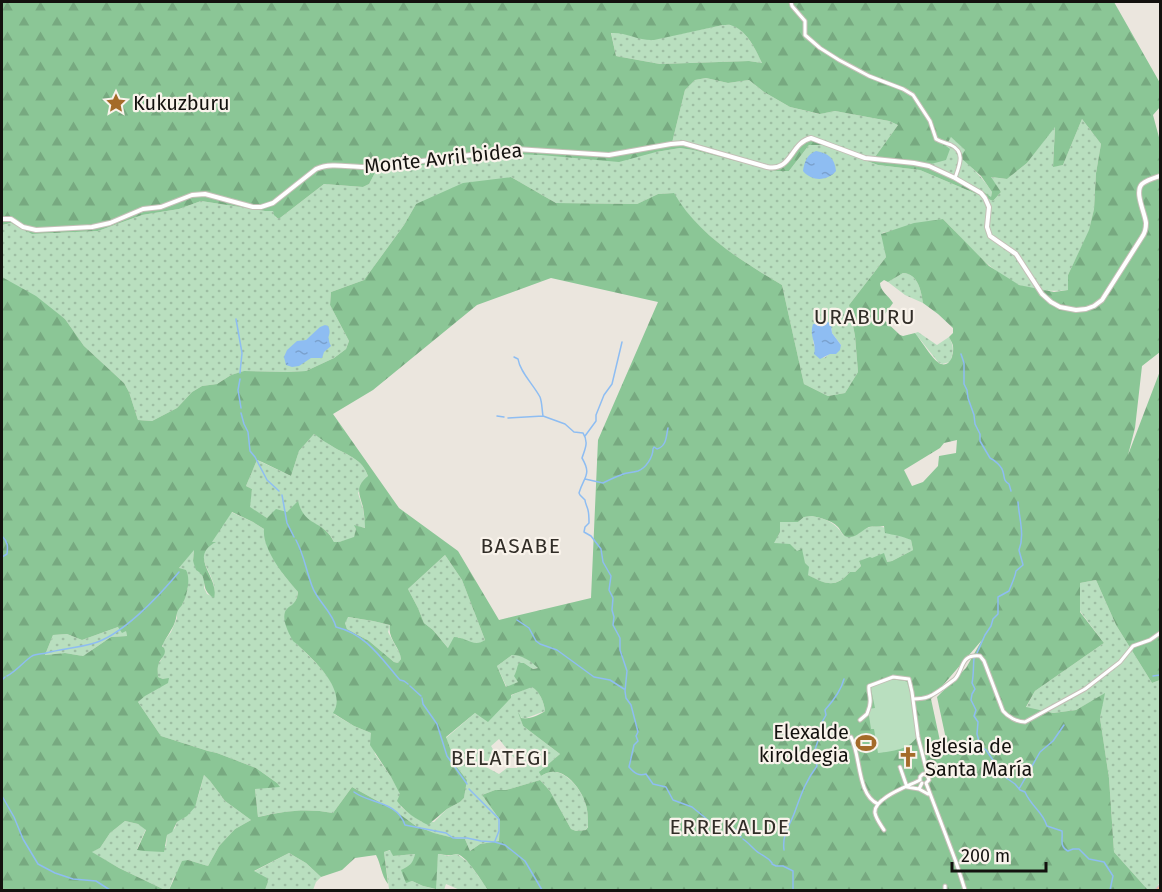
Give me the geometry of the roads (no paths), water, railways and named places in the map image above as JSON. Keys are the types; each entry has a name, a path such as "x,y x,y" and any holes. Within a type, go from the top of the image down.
{"street":[{"path":"790,2 805,21 805,35 820,48 867,75 915,97 930,121 935,138 953,147 960,154 961,161 955,178 986,198 989,207 987,227 990,234 1016,254 1042,294 1060,307 1078,310 1092,307 1105,297 1145,231 1146,223 1138,194 1139,188 1145,182 1161,176"},
{"name":"Monte Avril bidea","path":"2,219 11,219 23,227 36,230 92,227 110,223 143,209 161,207 200,194 261,207 273,203 323,166 368,167 516,149 609,155 683,143 773,168 783,165 800,144 810,138 865,158 928,166 955,178"},
{"path":"913,699 933,695 956,677 966,659 970,656 980,656 1003,711 1009,717 1025,722 1093,684 1120,662 1133,646 1161,633"},
{"path":"860,720 867,714 871,702 868,687 893,677 909,679 918,737 929,780 893,793 878,804 875,809 876,816 884,830"},
{"path":"851,737 867,794 872,801 878,804"},
{"path":"900,767 907,787"},
{"path":"928,776 923,774 920,777 930,795 965,891"},
{"path":"919,789 923,782"},
{"path":"907,787 919,789 930,795"}],"water":[{"path":"816,151 827,155 834,163 836,171 829,177 815,178 803,171 810,154"},
{"path":"821,320 831,324 832,333 841,345 836,354 820,359 814,354 812,333 813,324"},
{"path":"325,325 329,329 331,346 324,352 322,358 311,358 299,366 286,365 284,357 287,350 297,341 306,340"}],"waterway":[{"path":"236,319 242,353 240,373"},
{"path":"585,436 596,421 604,395 612,384 622,342"},
{"path":"961,354 964,363 964,384 980,434 980,441 990,458 1001,468 1011,491"},
{"path":"514,357 518,359 524,373 540,397 543,416 565,424 574,432 583,433 586,439 582,458 587,472 579,493 585,500 589,513 589,523 584,532 591,536 601,549 603,562 611,576 609,590 613,598 613,625 620,638 620,650 627,671 626,698 631,705 638,732 636,736 638,741 634,745 629,767 637,774 646,774 653,784 666,787 673,800 692,807 708,820"},
{"path":"240,379 238,390 241,408"},
{"path":"241,413 248,432 250,451 267,480 279,491"},
{"path":"497,416 504,417"},
{"path":"508,418 543,416"},
{"path":"585,479 603,483 623,474 641,470 650,459 654,447 660,448 664,443 668,428"},
{"path":"282,495 287,523 294,537"},
{"path":"977,653 993,619 998,614 998,597 1009,591 1016,571 1023,565 1019,550 1022,532 1018,502"},
{"path":"2,536 7,549 7,554 2,557"},
{"path":"296,540 314,591 336,627 347,630 364,641 400,680 408,684"},
{"path":"7,676 34,655 91,644 115,633 139,614 179,572"},
{"path":"517,620 529,628 540,644 557,650 594,677 610,680 624,689"},
{"path":"974,658 972,683 975,689 971,700 976,710 974,716 978,722 977,734 980,745 1002,770 1005,777 1025,792 1047,826 1062,831 1062,845 1065,849 1068,851 1079,849 1089,859 1104,862 1113,876 1110,890"},
{"path":"1153,676 1160,675"},
{"path":"2,680 5,677"},
{"path":"784,850 786,831 809,778 817,766 813,755 821,724 826,715 825,710 837,695 844,679"},
{"path":"410,686 421,696"},
{"path":"422,698 423,704 437,724 447,756 467,784"},
{"path":"1019,789 1040,752 1053,741 1064,725"},
{"path":"469,789 499,819 499,831 495,841"},
{"path":"354,792 390,807 396,811 405,825 446,833 453,838 467,838 505,845 525,861 542,890"},
{"path":"2,796 38,864 73,879 96,881 110,890"},
{"path":"729,828 736,830 741,837"},
{"path":"743,839 772,863"},
{"path":"772,864 793,871 793,890"}],"place":[{"name":"Kukuzburu","path":"116,103"},
{"name":"Elexalde kiroldegia","path":"866,743"},
{"name":"Iglesia de Santa María","path":"908,757"}],"district":[{"name":"URABURU","path":"865,317"},
{"name":"BASABE","path":"521,546"},
{"name":"BELATEGI","path":"500,758"},
{"name":"ERREKALDE","path":"730,827"}]}
